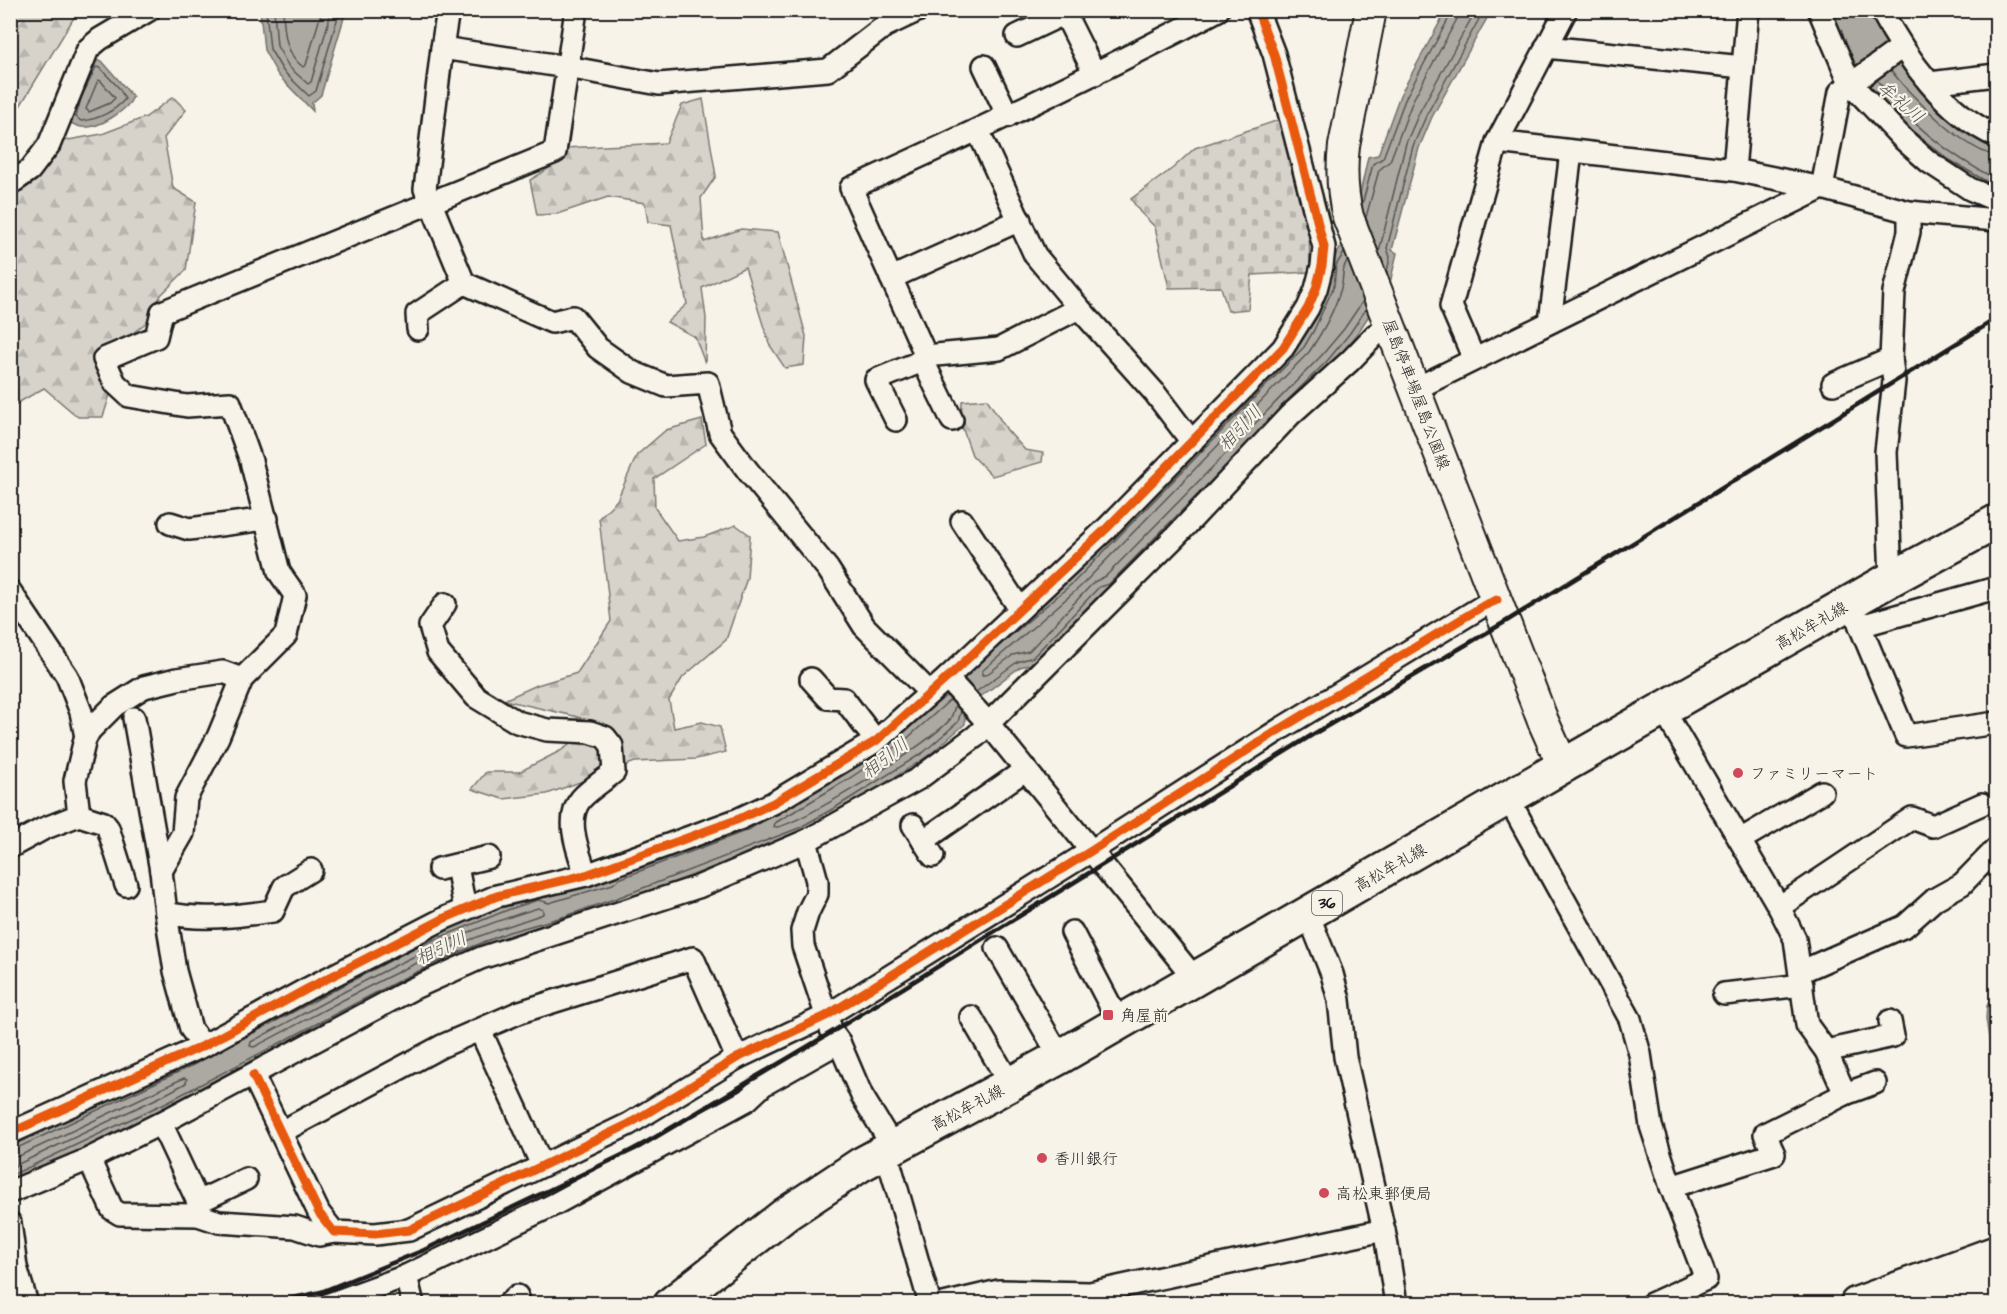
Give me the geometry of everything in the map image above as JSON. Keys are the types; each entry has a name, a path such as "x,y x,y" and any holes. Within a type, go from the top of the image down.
{"main road":[{"name":"屋島停車場屋島公園線","path":"1371,10 1344,146 1342,164 1344,198 1348,217 1563,766"},
{"name":"高松牟礼線","path":"671,1304 786,1214 860,1165 1060,1057 1663,709 1856,614 1892,579 1996,522"},
{"path":"1857,1304 1996,1253"},
{"path":"1926,1304 1996,1278"}],"street":[{"path":"10,184 30,170 49,145 88,49 100,39 149,10"},
{"path":"448,10 425,189 465,283 552,322 573,317 598,348 632,372 658,383 666,386 708,383 720,433 828,569 864,626 929,692"},
{"path":"161,871 183,833 186,798 218,737 242,679 286,635 295,595 279,572 251,461 230,403 187,406 129,396 115,383 104,359 156,337 162,312 555,152 576,10"},
{"path":"442,48 659,84 828,70 885,26 919,10"},
{"path":"952,420 851,188 978,131 1218,10"},
{"path":"10,1133 203,1046 307,989 465,909 497,896 586,875 739,819 773,803 876,741 929,692 948,680 1107,528 1283,348 1308,308 1316,289 1324,247 1272,46 1257,10"},
{"path":"1474,359 1451,306 1497,142 1566,10"},
{"path":"1734,170 1748,10"},
{"path":"1819,10 1850,83 1903,139 1929,162 1970,189 1996,200"},
{"path":"1881,10 1902,47 1930,83 1954,109 1996,136"},
{"path":"1017,36 1069,12 1095,74"},
{"path":"1546,47 1743,67"},
{"path":"1822,188 1839,92 1902,47"},
{"path":"984,66 1008,116"},
{"path":"1930,83 1996,75"},
{"path":"978,131 1035,255 1154,392 1192,442"},
{"path":"1497,142 1734,170 1822,188 1909,212 1996,220"},
{"path":"1550,322 1571,152"},
{"path":"1414,388 1822,188"},
{"path":"1312,201 1344,198"},
{"path":"1892,579 1886,452 1894,381 1892,359 1894,292 1909,232 1909,212"},
{"path":"891,278 1020,220"},
{"path":"418,329 417,314 465,283"},
{"path":"896,420 876,380 915,364 924,357 999,349 1079,308"},
{"path":"10,1192 89,1159 161,1123 412,989 481,958 698,887 806,841 918,779 976,736 981,717 1045,668 1178,534 1290,415 1350,361 1388,319"},
{"path":"1833,384 1892,359"},
{"path":"170,523 189,529 267,519"},
{"path":"962,521 1020,609"},
{"path":"1996,588 1856,614 1906,736 1996,723"},
{"path":"10,591 67,676 81,712 86,737"},
{"path":"161,1123 198,1208 219,1222 295,1227 320,1235 334,1232 375,1234 409,1230 629,1124 737,1058 826,1016 1091,851 1282,728 1483,606 1497,600"},
{"path":"445,604 430,626 438,652 476,697 518,722 547,730 590,732 605,737 612,746 614,772 581,799 573,812 575,838 586,875"},
{"path":"79,815 75,781 86,737 114,706 131,693 144,687 223,672 242,679"},
{"path":"811,679 828,698 844,699 876,741"},
{"path":"948,680 1025,770 1195,979"},
{"path":"1663,709 1779,907 1795,939 1808,1025 1826,1051 1845,1094"},
{"path":"134,718 161,871 177,981 191,1029 203,1046"},
{"path":"923,841 1025,770"},
{"path":"1740,840 1822,792"},
{"path":"1508,798 1630,1018 1640,1053 1651,1126 1671,1187 1706,1279 1651,1304"},
{"path":"1779,907 1912,818 1933,826 1982,804"},
{"path":"10,847 43,829 79,815 104,823 108,828 126,885"},
{"path":"806,841 817,881 817,894 802,931 803,946 832,1032 839,1042 862,1096 889,1149 930,1304"},
{"path":"1724,994 1801,978 1905,926 1935,899 1962,884 1996,849"},
{"path":"465,909 448,867 489,857"},
{"path":"166,913 178,916 236,916 273,911 284,887 311,870"},
{"path":"1308,914 1332,974 1339,1000 1345,1057 1384,1230 1396,1304"},
{"path":"1072,932 1119,1022"},
{"path":"997,948 1060,1057"},
{"path":"281,1132 442,1046 520,1012 693,958 737,1058"},
{"path":"971,1017 1010,1084"},
{"path":"1826,1051 1893,1036 1890,1021"},
{"path":"480,1030 542,1165"},
{"path":"329,1304 406,1276 555,1204 747,1100 763,1085 839,1042"},
{"path":"253,1075 319,1213 334,1232"},
{"path":"1671,1187 1774,1154 1765,1134 1845,1094 1875,1083"},
{"path":"89,1159 112,1209 120,1214 198,1208 246,1179"},
{"path":"10,1223 16,1267 27,1304"},
{"path":"944,1304 999,1291 1093,1298 1384,1230"},
{"path":"406,1276 413,1304"}],"green space":[{"path":"10,11 78,11 11,121"},
{"path":"173,97 186,110 164,138 173,188 196,202 186,270 161,295 148,321 128,337 100,354 112,388 103,417 78,417 44,388 16,404 11,404 10,193 35,176 63,141 102,134 146,117"},
{"path":"703,99 716,176 701,198 704,242 741,229 778,232 806,336 804,365 785,368 769,344 745,267 702,288 706,318 705,363 695,337 667,322 687,304 671,225 648,222 645,203 608,197 557,214 537,215 530,180 556,164 564,148 666,143 682,105"},
{"path":"1279,120 1301,182 1309,224 1310,272 1252,275 1248,309 1228,311 1221,287 1169,288 1155,227 1131,199 1173,168 1195,148"},
{"path":"987,399 1007,430 1025,450 1043,453 1042,462 992,476 972,455 961,424 962,401"},
{"path":"702,420 706,444 654,479 655,508 678,541 704,537 736,525 750,535 747,578 726,640 683,677 669,700 674,728 702,722 720,727 726,752 696,759 635,762 547,794 503,799 472,789 486,772 519,772 560,751 600,724 504,700 537,685 577,673 611,621 599,518 617,500 637,455 666,430"}],"water":[{"path":"260,11 346,11 321,95 312,103 313,111 278,75 264,50"},
{"name":"相引川","path":"1446,11 1491,11 1432,117 1419,148 1392,250 1397,253 1390,283 1355,337 1332,364 1109,593 1104,591 1036,663 1020,667 975,701 965,715 965,724 928,756 839,813 801,834 619,903 170,1107 11,1183 11,1145 411,942 508,903 540,893 547,897 611,878 616,874 746,824 1003,634 1070,578 1300,343 1328,284 1330,263 1342,246 1360,194 1368,157 1378,155 1400,95"},
{"name":"牟礼川","path":"1825,11 1871,11 1996,143 1996,194 1905,133 1862,82"},
{"path":"94,61 102,61 133,97 125,108 104,122 89,127 80,127 69,122"},
{"path":"1996,988 1996,1083 1986,1019 1987,1006"}],"railway":[{"path":"266,1304 321,1292 424,1250 639,1147 832,1032 1317,732 1505,622 1996,319"}],"cycle path":[{"path":"10,1133 203,1046 445,918 497,896 586,875 739,819 773,803 876,741 947,678 1107,528 1283,348 1308,308 1316,289 1324,247 1274,54 1257,10"},
{"path":"253,1075 319,1213 334,1232 375,1234 409,1230 629,1124 737,1058 826,1016 1091,851 1282,728 1483,606 1497,600"}],"place":[{"name":"ファミリーマート","path":"1738,773"},
{"name":"角屋前","path":"1108,1015"},
{"name":"香川銀行","path":"1042,1158"},
{"name":"高松東郵便局","path":"1324,1193"}]}
